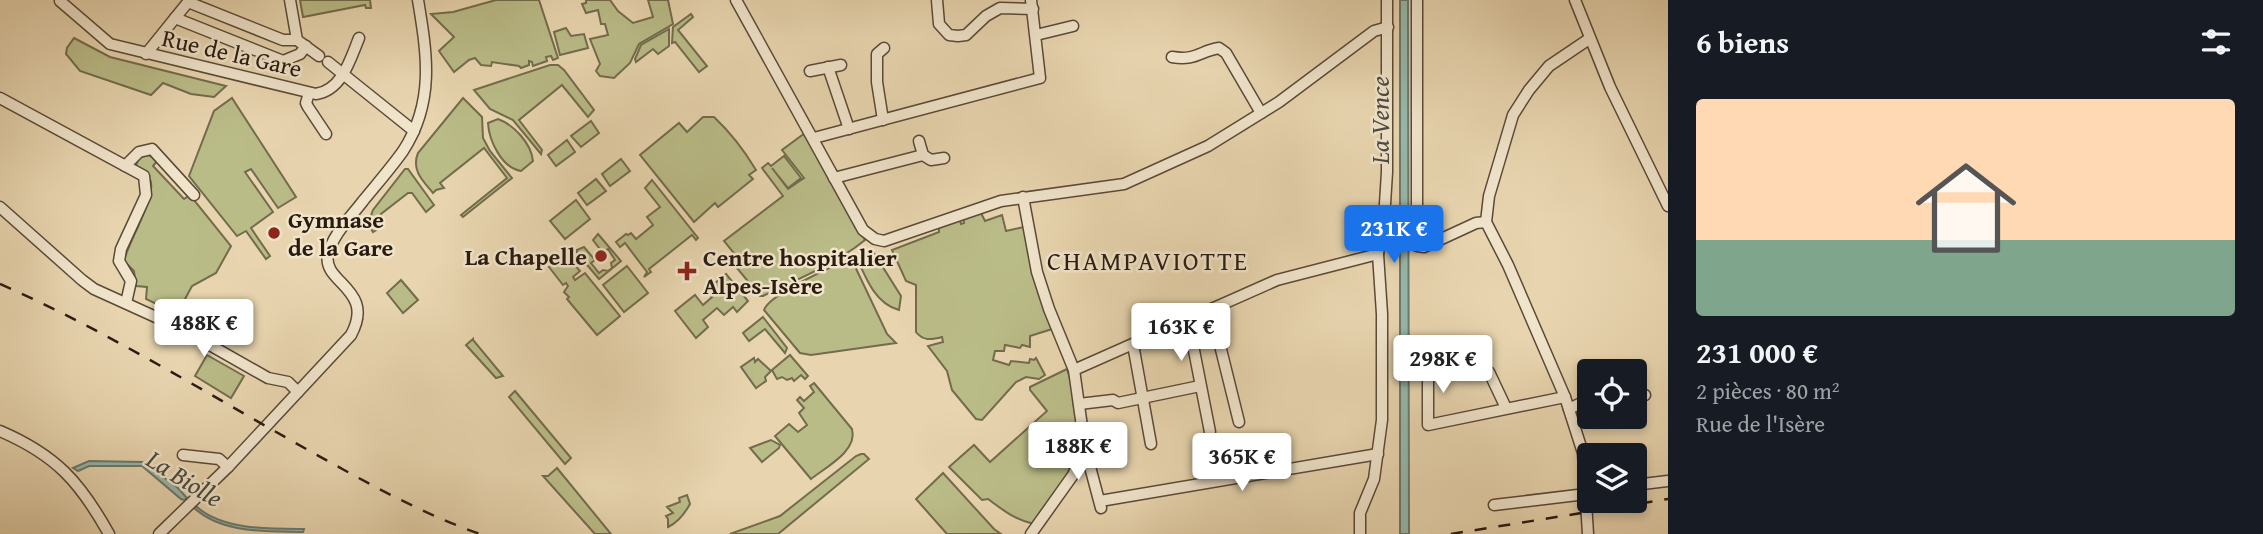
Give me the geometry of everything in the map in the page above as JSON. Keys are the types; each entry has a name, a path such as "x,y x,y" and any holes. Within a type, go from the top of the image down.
{"street":[{"name":"Rue de la Gare","path":"175,18 284,61 300,54 302,43 290,0"},
{"path":"159,534 228,467 351,335 359,313 350,293 327,261 328,254 340,231 403,150 414,131 427,86 418,0"},
{"path":"736,0 863,230 879,241 978,208 1023,197 1124,184 1208,146 1279,102 1374,32 1388,27"},
{"path":"814,138 1040,78 1032,4 1000,8 986,16 966,35 958,36 949,35 939,24 937,0"},
{"path":"1360,534 1360,513 1374,480 1382,420 1382,314 1378,254 1387,172 1387,0"},
{"path":"1417,0 1417,246 1424,247 1476,223 1486,222"},
{"path":"1575,0 1589,39 1668,206"},
{"name":"Rue de la Gare","path":"60,1 110,44 316,94 326,93 344,73 359,38"},
{"name":"Rue de la Gare","path":"146,54 188,2 283,40 302,43 344,73 414,131"},
{"path":"1035,35 1073,26"},
{"path":"1580,443 1565,397 1508,265 1486,222 1489,196 1513,116 1529,90 1549,66 1589,39"},
{"path":"883,120 877,82 877,54 884,48"},
{"path":"1172,57 1198,57 1219,48 1226,53 1261,113"},
{"path":"810,71 841,65"},
{"path":"828,67 849,129"},
{"name":"Rue de la Gare","path":"309,93 306,103 326,134"},
{"path":"0,98 144,176 146,195 121,248 118,261 131,281 126,303"},
{"path":"919,141 923,155 931,160 944,159"},
{"path":"125,166 139,152 152,149 194,195"},
{"path":"834,178 923,155"},
{"path":"1023,197 1037,272 1074,370 1085,448 1101,505 1378,454"},
{"path":"0,207 82,280 180,327 268,378 288,382 298,392"},
{"path":"1074,370 1277,279 1378,254"},
{"path":"1211,309 1239,422"},
{"path":"1208,324 1190,330 1210,432"},
{"path":"1134,350 1152,444"},
{"path":"1428,365 1428,425 1565,397"},
{"path":"1489,372 1506,408"},
{"path":"1079,404 1114,400 1118,402 1200,386"},
{"path":"1569,409 1577,404"},
{"path":"0,431 34,446 55,462 80,486 109,534"},
{"path":"1031,534 1073,475 1085,448"},
{"path":"183,455 219,458 228,467"},
{"path":"1647,483 1668,481"},
{"path":"1493,505 1577,493"},
{"path":"1588,513 1588,534"}],"green space":[{"path":"300,0 370,0 371,8 366,8 365,5 303,17"},
{"path":"496,0 539,0 558,58 553,60 551,56 546,57 547,61 533,66 529,61 529,65 521,68 492,62 491,66 481,65 475,58 454,72 439,51 454,37 431,14 453,12"},
{"path":"586,0 610,0 618,11 633,23 653,17 648,0 668,0 673,24 639,44 630,63 614,78 600,76 596,71 600,64 590,39 608,35 605,24 601,24 598,10 586,13 582,4 586,3"},
{"path":"691,14 693,17 678,30 707,66 699,72 675,42 672,43 673,27"},
{"path":"566,28 571,36 584,34 588,48 560,55 554,32"},
{"path":"669,29 669,46 658,54 653,49 636,62 641,45"},
{"path":"74,38 110,57 226,86 214,97 191,94 163,83 151,95 80,71 66,54"},
{"path":"550,65 558,65 564,70 594,110 588,117 562,85 519,120 542,150 541,154 513,120 490,109 474,90"},
{"path":"232,98 296,197 278,208 251,169 245,172 273,212 251,228 270,256 266,259 246,231 237,236 189,176 214,111"},
{"path":"463,98 482,117 483,138 512,178 463,217 461,215 507,178 484,148 440,183 444,188 433,193 419,175 416,159"},
{"path":"703,117 714,117 720,123 756,170 749,175 753,179 718,207 715,203 694,222 640,155 679,123 687,132"},
{"path":"498,119 516,130 532,154 533,161 521,171 508,165 494,145 488,123"},
{"path":"591,121 599,133 581,147 571,136"},
{"path":"805,133 865,240 829,264 760,296 732,262 737,257 724,241 783,196 762,168 768,163 771,166 784,156 801,178 788,188 772,168 788,189 804,178 782,150"},
{"path":"567,140 575,152 556,166 548,155"},
{"path":"147,154 158,160 153,166 184,199 190,195 231,246 216,273 192,286 177,314 146,299 147,287 136,286 134,271 124,261 150,194 149,178 135,168 139,158"},
{"path":"621,159 630,171 610,186 602,174"},
{"path":"405,169 408,169 434,205 426,212 412,193 408,193 381,214 379,218 384,225 373,232 368,224 373,210"},
{"path":"596,179 606,191 587,205 578,193"},
{"path":"652,180 698,238 696,240 692,235 649,269 651,272 644,277 647,272 625,243 620,247 616,242 631,233 636,239 653,225 647,217 660,207 645,188"},
{"path":"576,200 590,219 565,239 550,221"},
{"path":"980,211 985,221 1002,215 1006,231 1028,226 1043,306 1052,329 1030,336 1030,347 1005,345 1004,351 995,351 993,360 1009,365 1011,361 1029,363 1030,359 1036,358 1045,375 1039,379 1026,377 1016,382 982,420 976,419 952,390 947,371 928,346 943,342 942,337 928,339 916,332 916,285 906,281 892,250 939,232 939,225 959,218 961,224 964,223 963,217"},
{"path":"598,234 621,261 599,279 577,253 577,250 584,247 595,260 591,263 599,273 612,268 611,263 615,260 608,249 603,253 593,240"},
{"path":"874,253 901,296 899,310 878,296 857,258"},
{"path":"565,254 580,271 573,277 575,280 585,273 620,316 597,335 567,299 569,297 564,292 568,286 566,283 563,285 549,267"},
{"path":"851,258 887,334 896,343 811,355 800,353 764,310 777,296"},
{"path":"627,266 648,293 624,312 603,285"},
{"path":"726,274 748,301 737,312 733,307 724,315 717,308 703,320 708,327 696,338 675,311 695,295 703,305 712,297 707,290"},
{"path":"401,280 418,300 403,313 387,293"},
{"path":"763,317 787,348 785,353 765,329 749,341 743,333"},
{"path":"473,339 503,376 496,378 466,345"},
{"path":"207,355 244,376 231,398 195,376"},
{"path":"790,355 808,376 805,379 801,375 794,381 792,378 777,379 772,370"},
{"path":"754,358 755,362 758,359 771,371 765,377 766,381 756,388 741,367"},
{"path":"1067,369 1081,446 1072,471 1034,524 1015,517 988,499 982,500 949,467 974,445 990,462 1047,411 1030,387"},
{"path":"814,383 852,429 853,437 839,458 811,479 775,436 789,424 798,432 807,425 799,413 804,408 797,400 800,397 804,401 814,392 810,386"},
{"path":"515,391 571,458 565,464 509,397"},
{"path":"771,440 780,445 779,448 762,462 750,448"},
{"path":"861,454 869,459 778,534 730,534 780,516"},
{"path":"557,468 611,534 595,534 543,476 548,476"},
{"path":"943,473 1001,534 947,534 916,499"},
{"path":"687,495 690,504 678,520 668,527 666,516 673,513 667,507 680,502 679,498"}],"shaded area":[{"path":"1400,0 1408,0 1409,534 1400,534"},
{"path":"89,461 143,462 187,498 181,499 142,466 89,466 78,471 73,468"},
{"path":"196,506 206,514 232,524 304,529 303,532 231,527 205,516 194,508"}],"railway":[{"path":"0,284 118,342 371,485 480,534"},
{"path":"1451,534 1668,499"}],"place":[{"name":"Gymnase de la Gare","path":"274,233"},
{"name":"La Chapelle","path":"601,256"},
{"name":"Centre hospitalier Alpes-Isère","path":"687,271"}],"district":[{"name":"CHAMPAVIOTTE","path":"1148,260"}],"water label":[{"name":"La Vence","path":"1379,120"},
{"name":"La Biolle","path":"185,478"}]}
